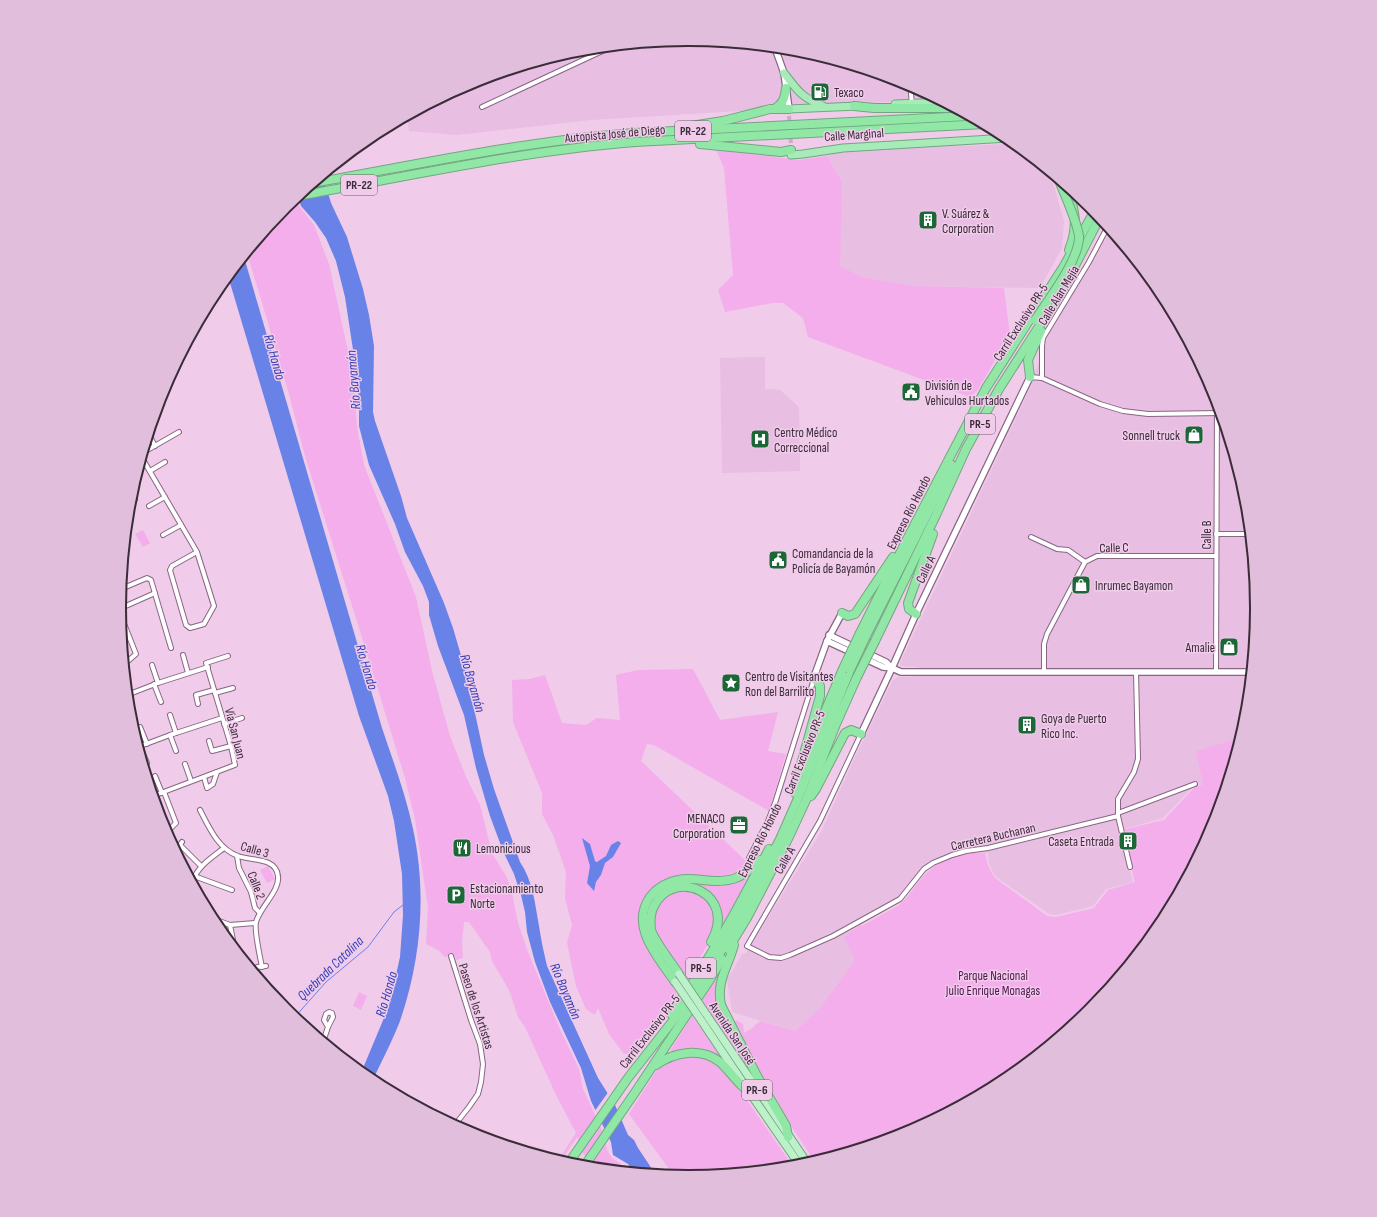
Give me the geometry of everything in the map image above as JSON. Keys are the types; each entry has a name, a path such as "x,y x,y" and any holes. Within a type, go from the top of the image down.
{"highway":[{"path":"784,73 796,88 809,100 825,107"},
{"path":"634,133 723,121 774,109 780,106 783,102 786,88"},
{"path":"774,109 789,112 825,107 934,103"},
{"path":"854,106 874,108 945,108"},
{"name":"Autopista José de Diego","path":"309,194 537,153 635,142 961,117"},
{"path":"795,130 969,120"},
{"name":"Autopista José de Diego","path":"324,181 550,141 634,133 975,124"},
{"name":"Calle Marginal","path":"791,149 803,154 843,148 997,139"},
{"path":"635,142 677,145 713,144 781,152 791,149"},
{"name":"Carril Exclusivo PR-5","path":"863,634 983,404 1072,262 1078,244 1077,227 1062,189"},
{"path":"1064,266 1074,236 1076,223 1074,208 1070,196"},
{"name":"Expreso Río Hondo","path":"571,1158 685,995 736,912 795,794 821,721 905,543 986,388 1064,266 1091,217"},
{"name":"Expreso Río Hondo","path":"587,1161 709,981 736,936 787,841 804,805 836,724 857,677 936,515 966,449 999,389 1063,289 1097,223"},
{"path":"1030,377 1028,365 1029,356 1063,289"},
{"path":"916,614 909,609 908,603 934,529 936,515"},
{"path":"842,613 848,616 855,614 898,549 905,543"},
{"name":"Carril Exclusivo PR-5","path":"627,1077 686,1004 705,977 727,940 768,862 791,814 846,670"},
{"path":"795,794 797,779 820,693 820,686 814,677"},
{"path":"804,805 816,789 845,733 851,730 861,734"},
{"path":"677,978 650,945 645,936 643,914 649,898 660,887 678,880 723,882 736,879 753,868 766,854"},
{"path":"677,978 651,929 650,917 655,903 662,896 672,889 686,887 700,890 709,897 716,908 718,921 716,934 698,964 685,995"},
{"path":"736,936 720,984 721,1005 757,1076 786,1126 788,1137"},
{"path":"652,1067 663,1060 677,1055 694,1053 705,1054 719,1062 740,1085 748,1091"}],"main road":[{"name":"Avenida San José","path":"677,978 706,1014 804,1159"},
{"name":"Avenida San José","path":"677,978 701,1020 796,1160"}],"street":[{"path":"777,53 784,73 789,112"},
{"path":"482,107 595,54"},
{"path":"911,92 912,104"},
{"name":"Calle Alan Mejía","path":"1042,378 1043,338 1089,262 1105,232"},
{"path":"1030,377 1042,378 1100,404 1123,411 1148,414 1215,413"},
{"name":"Calle A","path":"747,946 820,821 916,614 1030,377"},
{"name":"Calle B","path":"1216,415 1216,672"},
{"path":"149,449 179,432"},
{"path":"152,441 155,446"},
{"path":"150,471 165,462"},
{"path":"145,463 197,552 214,606 204,624 190,628 186,625 170,570 172,566 197,552"},
{"path":"149,506 165,497"},
{"path":"163,535 181,525"},
{"path":"1216,534 1246,534"},
{"path":"1031,537 1057,549 1068,550 1085,562"},
{"name":"Calle C","path":"1044,672 1044,644 1046,634 1085,562 1097,556 1216,556"},
{"path":"127,586 148,578 151,580 171,648"},
{"path":"126,607 155,593"},
{"path":"749,858 768,821 775,803 814,677 828,638 842,613"},
{"path":"127,630 136,654 129,660"},
{"path":"828,638 883,667 892,668 901,672 1247,672"},
{"path":"183,655 188,673"},
{"path":"133,692 208,667 206,662 228,656"},
{"path":"152,665 161,702"},
{"name":"Vía San Juan","path":"158,794 235,766 231,746 208,667"},
{"path":"1130,867 1118,814 1118,799 1134,772 1138,759 1136,672"},
{"path":"198,704 196,695 233,688"},
{"path":"170,715 176,733"},
{"path":"143,745 222,718"},
{"path":"224,724 242,718"},
{"path":"140,727 147,744"},
{"path":"170,735 176,752"},
{"path":"209,741 212,751 231,746"},
{"path":"185,764 191,781"},
{"path":"204,777 207,788 213,784 217,772"},
{"path":"155,776 176,823 171,828"},
{"name":"Carretera Buchanan","path":"747,946 769,957 781,958 790,955 833,936 900,900 924,870 933,863 966,850 988,848 1118,814 1178,789 1195,784"},
{"name":"Calle 3","path":"200,810 215,838 224,848 237,856 268,862 274,866 278,878 277,885 260,913"},
{"path":"182,842 180,845 201,866"},
{"path":"224,848 201,866 194,876 232,890"},
{"name":"Calle 2","path":"237,856 239,868 251,892 255,908 260,913 256,923 262,967"},
{"path":"222,922 230,925 256,923"},
{"path":"230,925 232,937"},
{"name":"Paseo de los Artistas","path":"451,956 480,1044 483,1058 481,1082 478,1094 470,1107 458,1121"},
{"path":"325,1037 328,1027"}],"shaded area":[{"path":"652,47 725,47 798,57 834,65 869,76 927,100 591,120 455,135 409,131 408,121 473,89 508,76 543,65 579,57"},
{"path":"1005,144 1031,162 1052,180 1064,221 1062,248 1040,288 913,286 862,277 839,266 842,182 827,156 839,152 859,150 935,145 972,146"},
{"path":"1105,232 1135,266 1156,296 1176,327 1193,360 1208,393 1232,463 1246,535 1250,572 1251,608 1250,645 1246,682 1235,739 1196,751 1203,785 1194,786 1163,818 1120,830 1133,882 1106,889 1093,906 1056,915 1049,914 995,876 989,864 988,853 972,851 952,857 925,872 902,901 858,927 855,960 820,1008 795,1031 732,1012 727,980 742,954 746,953 821,832 855,757 893,680 898,677 918,676 918,667 902,666 900,663 1031,386 1047,337 1092,261"},
{"name":"Centro Médico Correccional","path":"765,357 765,389 780,390 799,407 800,471 722,473 720,358"}],"green space":[{"path":"716,149 798,160 827,156 842,182 840,266 862,277 913,286 1004,288 1010,335 977,391 970,397 808,337 803,318 783,303 772,303 725,312 718,290 733,275 724,168"},
{"path":"298,204 314,225 329,264 353,374 357,427 364,465 416,597 432,671 450,736 467,779 480,805 492,853 506,876 511,888 518,923 528,952 559,1027 579,1069 583,1089 601,1128 607,1150 612,1158 625,1167 589,1162 582,1152 577,1137 564,1157 561,1156 576,1133 557,1097 525,1027 518,1017 509,990 492,961 490,952 469,922 464,922 462,942 463,958 456,960 455,955 445,957 438,950 426,944 428,908 415,819 405,778 305,456 289,394 248,259"},
{"path":"143,530 150,543 143,547 135,534"},
{"path":"693,669 720,720 778,712 768,751 786,754 769,811 654,745 647,744 641,761 749,864 726,877 686,876 650,892 647,947 677,993 636,1053 624,1054 609,1034 598,1008 595,1015 586,1009 576,986 567,943 572,925 565,898 566,872 553,835 542,814 542,793 513,722 512,680 530,679 545,675 562,723 586,725 597,718 620,720 616,675 638,670","holes":["590,844 595,861 598,862 606,856 611,845 613,857 605,863 601,875 596,882 587,883 590,866"]},
{"name":"Parque Nacional Julio Enrique Monagas","path":"1235,739 1221,789 1208,824 1176,890 1135,951 1086,1006 1031,1055 970,1096 904,1128 834,1152 812,1157 790,1124 767,1081 764,1083 733,1024 736,1020 743,1024 744,1033 760,1021 795,1031 820,1008 855,960 844,937 861,925 862,926 899,905 927,872 942,862 959,855 985,853 988,866 995,878 1047,916 1056,917 1094,908 1108,890 1135,882 1122,830 1164,820 1195,787 1203,785 1196,751"},
{"path":"268,866 275,879 267,883 260,870"},
{"path":"745,876 748,879 723,923 720,922 718,906 714,899 699,887 677,885 659,896 652,905 648,915 648,927 655,945 674,973 675,976 673,976 653,947 645,926 645,915 648,904 655,894 667,885 674,882 690,880 720,882 736,880"},
{"path":"688,890 707,898 715,914 714,934 696,964 689,981 654,931 652,919 659,902 672,892"},
{"path":"720,971 718,990 760,1090 702,1002"},
{"path":"359,992 367,996 361,1010 353,1006"},
{"path":"692,1016 724,1061 671,1052 671,1049"},
{"path":"699,1056 714,1061 723,1069 789,1161 725,1170 670,1171 629,1114 658,1068 671,1060 682,1057"}],"water":[{"name":"Río Bayamón","path":"324,181 331,203 347,237 363,289 369,315 374,346 373,412 375,421 407,518 444,603 453,628 467,676 484,755 494,789 520,862 531,885 547,966 598,1078 615,1105 628,1135 634,1140 653,1170 631,1168 628,1164 613,1155 611,1142 591,1101 581,1068 550,1002 535,962 527,932 525,912 521,895 490,816 476,768 464,715 438,646 429,615 429,602 423,586 405,552 395,524 369,465 359,426 357,376 345,297 336,261 326,238 300,203"},
{"path":"245,262 382,728 407,804 417,853 421,902 420,926 413,974 400,1021 375,1075 363,1067 389,1006 400,957 403,915 402,874 394,821 388,796 359,716 230,283"},
{"path":"582,838 590,844 595,861 597,862 606,856 611,845 618,841 621,843 613,857 605,863 601,875 596,882 594,891 587,883 590,866"}],"pier":[{"path":"609,1091 615,1100 599,1123 594,1112"}],"waterway":[{"name":"Quebrada Catalina","path":"298,1013 326,982 368,947 394,912 403,905"}],"tunnel":[{"path":"789,116 790,126"},
{"path":"790,133 791,143"}],"place":[{"name":"Texaco","path":"820,92"},
{"name":"V. Suárez & Corporation","path":"928,220"},
{"name":"División de Vehiculos Hurtados","path":"911,392"},
{"name":"Sonnell truck","path":"1194,435"},
{"name":"Centro Médico Correccional","path":"760,439"},
{"name":"Comandancia de la Policía de Bayamón","path":"778,560"},
{"name":"Inrumec Bayamon","path":"1081,585"},
{"name":"Amalie","path":"1229,647"},
{"name":"Centro de Visitantes Ron del Barrilito","path":"731,683"},
{"name":"Goya de Puerto Rico Inc.","path":"1027,725"},
{"name":"MENACO Corporation","path":"739,825"},
{"name":"Caseta Entrada","path":"1128,841"},
{"name":"Lemonicious","path":"462,848"},
{"name":"Estacionamiento Norte","path":"456,895"}],"water label":[{"name":"Río Hondo","path":"275,357"},
{"name":"Río Hondo","path":"367,667"},
{"name":"Río Hondo","path":"386,994"}]}
